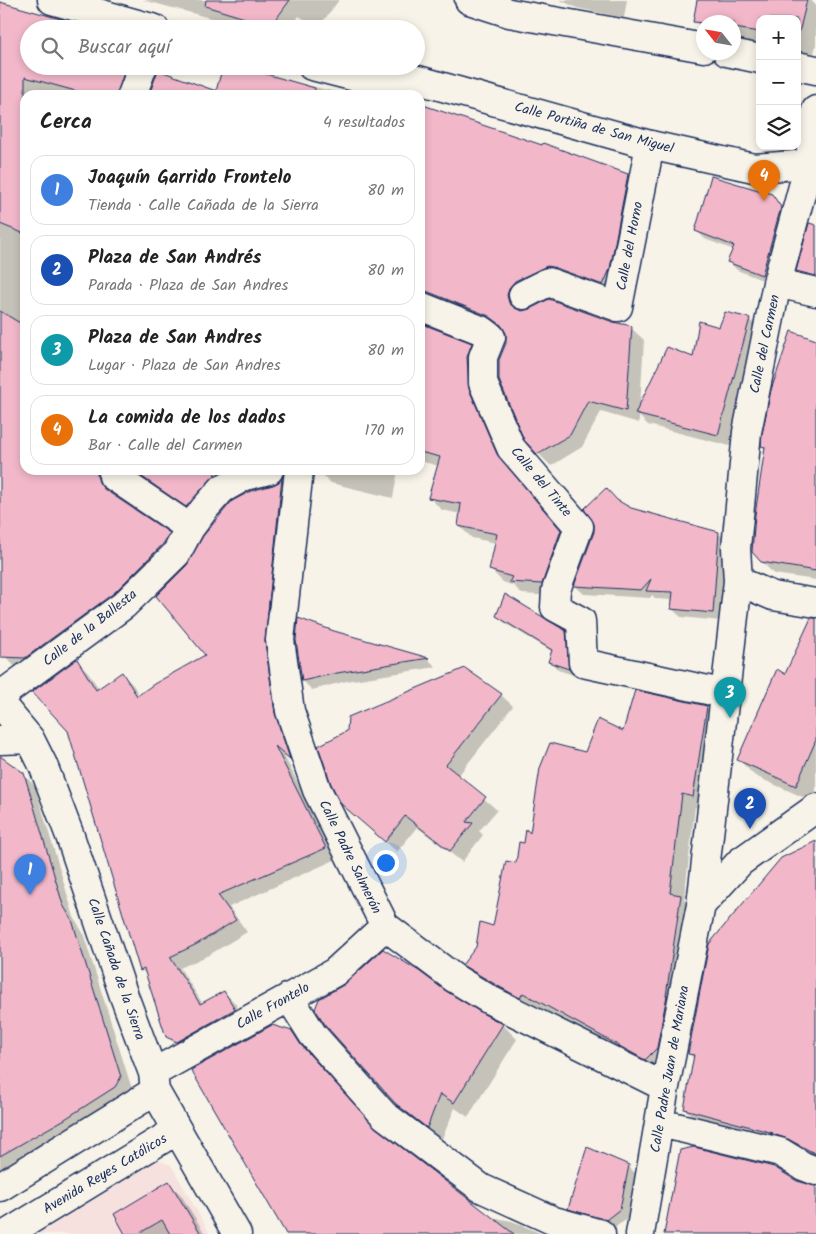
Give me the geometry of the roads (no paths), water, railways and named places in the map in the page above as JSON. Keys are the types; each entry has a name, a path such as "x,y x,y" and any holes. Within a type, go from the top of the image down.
{"street":[{"path":"52,0 123,20"},
{"path":"469,0 509,13 696,47"},
{"path":"741,55 756,58"},
{"path":"801,67 816,70"},
{"path":"134,90 140,75"},
{"name":"Calle Portiña de San Miguel","path":"347,75 359,78 377,87 418,80 650,145 754,168 809,164"},
{"name":"Calle del Carmen","path":"726,694 738,581 736,548 746,432 778,283 809,164 816,110"},
{"name":"Calle del Horno","path":"523,295 548,282 618,307 650,145"},
{"path":"778,283 816,292"},
{"name":"Calle del Tinte","path":"425,308 484,331 491,337 483,357 483,383 511,448 580,527 556,590 555,607 580,621 583,663 726,694"},
{"name":"Calle de la Ballesta","path":"0,696 124,606 176,554 190,528 222,489 249,475"},
{"name":"Calle Padre Salmerón","path":"298,475 280,640 290,711 317,790 385,926 454,978 490,1000 665,1086"},
{"path":"113,476 190,528"},
{"path":"738,581 773,596 816,603"},
{"name":"Calle Padre Juan de Mariana","path":"640,1234 665,1086 701,905 726,694"},
{"name":"Calle Cañada de la Sierra","path":"0,703 30,739 43,765 70,836 154,1082 176,1130 237,1234"},
{"path":"0,740 30,739"},
{"path":"701,905 740,862 816,808"},
{"name":"Calle Frontelo","path":"154,1082 289,997 335,972 385,926"},
{"path":"289,997 313,1035 384,1115 481,1188 554,1221 601,1234"},
{"path":"0,1187 154,1082"},
{"path":"660,1123 780,1152 803,1166 816,1171"},
{"name":"Avenida Reyes Católicos","path":"7,1234 176,1130"}],"place":[{"name":"La comida de los dados","path":"764,201"},
{"name":"Plaza de San Andres","path":"730,718"},
{"name":"Plaza de San Andrés","path":"750,829"},
{"name":"Joaquín Garrido Frontelo","path":"30,895"}]}
